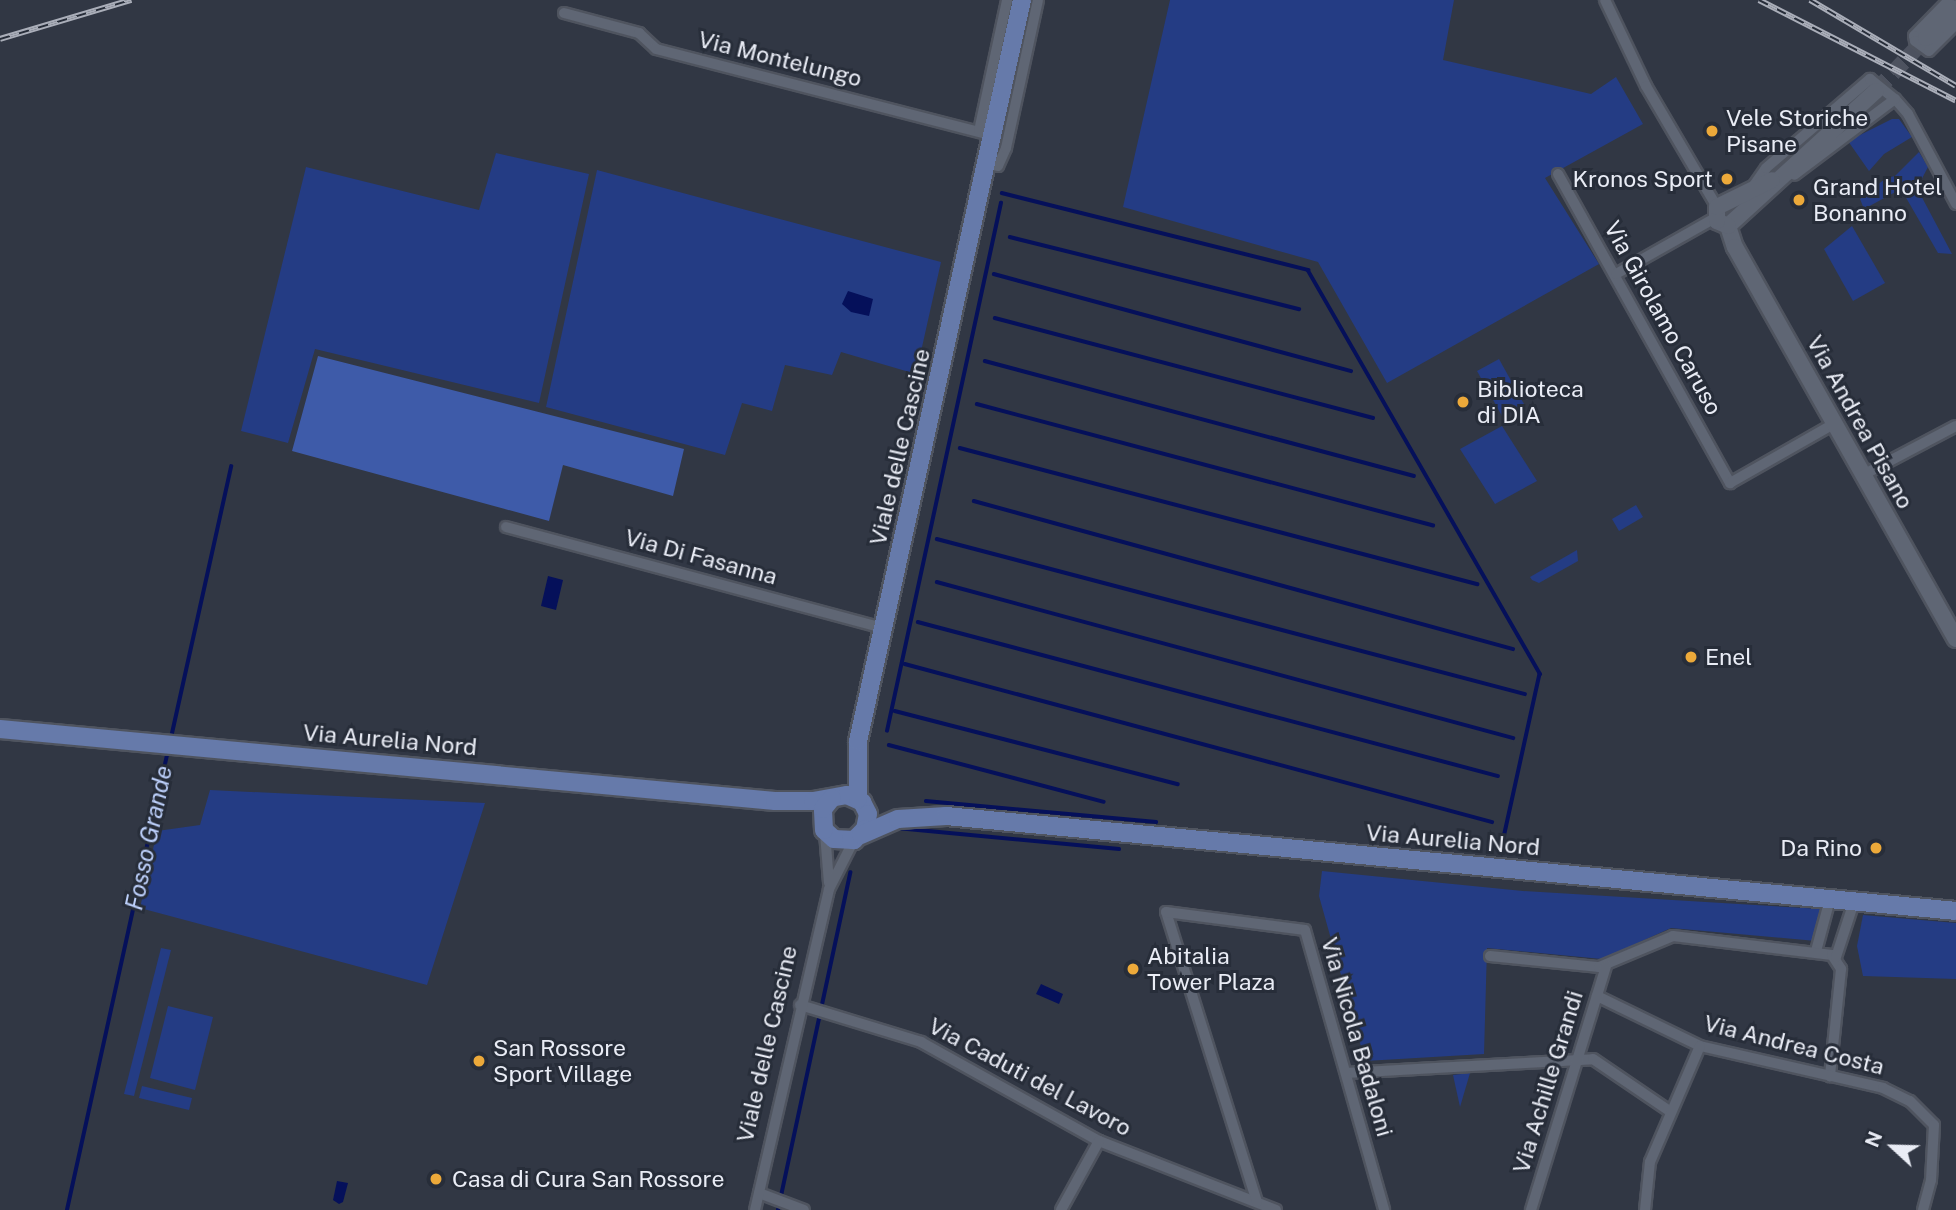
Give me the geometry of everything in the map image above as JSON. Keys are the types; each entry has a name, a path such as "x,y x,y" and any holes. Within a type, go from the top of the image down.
{"main road":[{"name":"Viale delle Cascine","path":"834,797 858,741 986,164 986,133 1022,0"},
{"name":"Via Aurelia Nord","path":"0,729 775,801 834,797"},
{"name":"Viale delle Cascine","path":"858,741 861,803"},
{"path":"834,797 861,803 868,822 857,837 841,841 823,826 823,809 834,797"},
{"name":"Via Aurelia Nord","path":"775,801 823,826"},
{"name":"Via Aurelia Nord","path":"861,803 924,810 946,816"},
{"name":"Via Aurelia Nord","path":"857,837 898,819 946,816 1956,911"}],"street":[{"name":"Viale delle Cascine","path":"986,133 1007,0"},
{"path":"986,164 998,166 1006,148 1038,0"},
{"path":"1605,0 1646,86 1725,214"},
{"path":"1948,3 1914,36 1915,41 1929,51 1956,24"},
{"path":"1926,38 1948,3"},
{"name":"Via Montelungo","path":"564,13 639,33 656,49 986,133"},
{"path":"1754,195 1766,168 1870,79 1895,99 1956,204"},
{"path":"1754,195 1876,91"},
{"path":"1616,274 1725,214 1895,99"},
{"name":"Via Girolamo Caruso","path":"1558,174 1730,483 1835,423"},
{"name":"Via Andrea Pisano","path":"1725,214 1735,247 1956,639"},
{"path":"1863,475 1956,426"},
{"name":"Via Di Fasanna","path":"506,527 884,628"},
{"name":"Viale delle Cascine","path":"755,1210 806,1006 829,889 823,826"},
{"name":"Viale delle Cascine","path":"829,889 857,837"},
{"path":"1816,951 1830,899"},
{"path":"1830,1076 1840,969 1836,957 1854,902"},
{"name":"Via Nicola Badaloni","path":"1258,1202 1166,912 1305,930 1384,1210"},
{"path":"1490,957 1606,966 1673,936 1816,951 1836,957"},
{"name":"Via Achille Grandi","path":"1531,1210 1606,966"},
{"name":"Via Andrea Costa","path":"1597,996 1700,1046 1883,1088 1929,1117 1934,1125 1933,1160 1923,1210"},
{"name":"Via Caduti del Lavoro","path":"806,1006 921,1042 1099,1141 1276,1210"},
{"path":"1645,1210 1648,1169 1700,1046"},
{"path":"1346,1073 1577,1058 1599,1060 1671,1112"},
{"path":"1061,1210 1099,1141"},
{"path":"759,1193 804,1210"}],"shaded area":[{"path":"1170,0 1454,0 1443,60 1591,94 1616,77 1643,124 1545,178 1599,264 1387,383 1318,262 1123,207"},
{"path":"1892,119 1899,119 1912,137 1884,154 1869,171 1848,141"},
{"path":"1919,152 1928,167 1917,188 1952,254 1938,253 1901,189 1864,209 1860,199 1886,178 1895,176"},
{"path":"496,153 589,174 539,403 315,349 288,443 241,431 306,167 479,210"},
{"path":"597,170 941,262 916,374 841,352 832,375 785,365 772,411 742,403 725,455 546,407"},
{"path":"1852,226 1885,283 1853,301 1824,249"},
{"path":"848,291 873,299 869,316 851,312 842,304"},
{"path":"318,356 684,449 673,496 563,465 549,521 292,451"},
{"path":"1499,359 1524,404 1502,416 1477,371"},
{"path":"1502,426 1537,481 1495,504 1460,449"},
{"path":"1636,505 1643,517 1619,531 1612,519"},
{"path":"1577,550 1578,561 1539,583 1530,577"},
{"path":"548,576 563,580 556,610 541,606"},
{"path":"210,790 485,803 427,985 140,908 157,831 200,825"},
{"path":"1322,871 1523,891 1821,909 1816,941 1671,928 1602,959 1487,948 1484,1054 1365,1061 1319,896"},
{"path":"1863,915 1956,923 1956,979 1863,976 1857,946"},
{"path":"161,948 171,950 134,1096 124,1094"},
{"path":"1041,984 1063,994 1059,1004 1036,994"},
{"path":"168,1006 213,1017 195,1090 150,1078"},
{"path":"1470,1073 1460,1107 1453,1075"},
{"path":"142,1086 192,1098 189,1110 139,1098"},
{"path":"337,1181 348,1183 343,1202 339,1204 333,1200"}],"waterway":[{"path":"1002,193 1308,270 1540,674 1501,851"},
{"path":"887,731 1001,203"},
{"path":"1010,237 1299,309"},
{"path":"994,274 1351,371"},
{"path":"995,318 1373,418"},
{"path":"985,361 1414,476"},
{"path":"977,404 1433,525"},
{"path":"960,448 1477,584"},
{"name":"Fosso Grande","path":"171,738 231,467"},
{"path":"974,501 1513,649"},
{"path":"937,539 1525,694"},
{"path":"937,582 1513,738"},
{"path":"918,622 1498,776"},
{"path":"905,664 1492,822"},
{"path":"895,711 1178,784"},
{"path":"889,745 1104,802"},
{"name":"Fosso Grande","path":"67,1210 168,749"},
{"path":"926,801 1156,822"},
{"path":"897,828 1119,849"},
{"path":"778,1210 850,873"}],"tunnel":[{"path":"1876,91 1926,38"}],"railway":[{"path":"0,39 131,0"},
{"path":"1759,0 1956,101"},
{"path":"1810,0 1956,86"}],"place":[{"name":"Vele Storiche Pisane","path":"1712,131"},
{"name":"Kronos Sport","path":"1727,179"},
{"name":"Grand Hotel Bonanno","path":"1799,200"},
{"name":"Biblioteca di DIA","path":"1463,402"},
{"name":"Enel","path":"1691,657"},
{"name":"Da Rino","path":"1876,848"},
{"name":"Abitalia Tower Plaza","path":"1133,969"},
{"name":"San Rossore Sport Village","path":"479,1061"},
{"name":"Casa di Cura San Rossore","path":"436,1179"}]}
